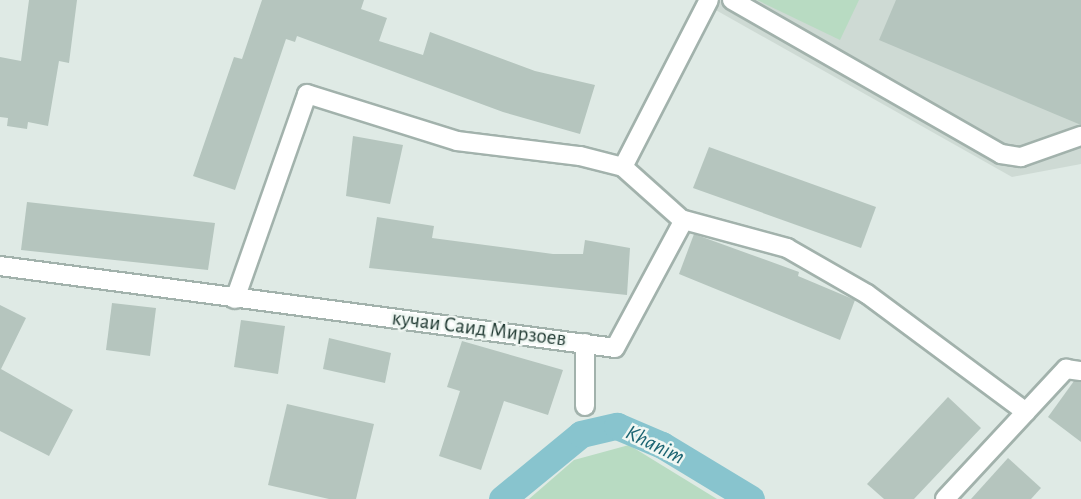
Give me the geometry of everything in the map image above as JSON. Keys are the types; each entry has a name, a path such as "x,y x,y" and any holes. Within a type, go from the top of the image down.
{"street":[{"path":"623,167 709,0"},
{"path":"732,0 1001,154 1021,157 1081,136"},
{"path":"235,299 307,94 458,141 580,156 623,167 680,218"},
{"name":"кучаи Саид Мирзоев","path":"0,266 615,348 684,220 787,248 867,294 1026,412"},
{"path":"585,343 585,406"},
{"path":"945,499 1066,369 1081,371"}],"shaded area":[{"path":"698,0 1081,0 1081,164 1012,177"}],"green space":[{"path":"757,0 859,0 840,40"},
{"path":"629,445 717,499 529,499 574,460"}],"building":[{"path":"29,0 77,0 69,63 59,61 48,126 28,122 27,129 7,126 8,118 0,117 0,57 21,61"},
{"path":"262,0 364,0 361,9 387,18 379,41 423,55 430,32 535,71 595,85 580,134 503,112 297,36 295,42 286,39 235,190 193,176 234,57 242,59"},
{"path":"896,0 1081,0 1081,125 879,40"},
{"path":"353,136 403,145 390,204 346,196"},
{"path":"709,147 876,207 861,248 693,188"},
{"path":"27,202 215,223 208,270 21,250"},
{"path":"377,217 434,226 432,238 553,254 583,254 585,240 630,248 627,295 369,268"},
{"path":"694,234 799,272 798,276 855,300 840,340 679,274"},
{"path":"112,303 156,308 150,356 106,350"},
{"path":"0,305 26,318 1,369 73,410 49,456 0,431"},
{"path":"241,320 285,326 278,374 234,367"},
{"path":"329,338 391,353 385,383 323,369"},
{"path":"462,341 563,370 548,415 504,401 481,470 439,456 460,391 447,387"},
{"path":"1074,381 1081,382 1081,442 1048,417"},
{"path":"948,397 981,428 914,499 884,499 867,484"},
{"path":"287,404 374,424 356,499 329,499 268,485"},
{"path":"1008,458 1041,488 1031,499 971,499"}],"waterway":[{"name":"Khanim","path":"502,499 581,434 617,426 662,445 751,499"}]}
